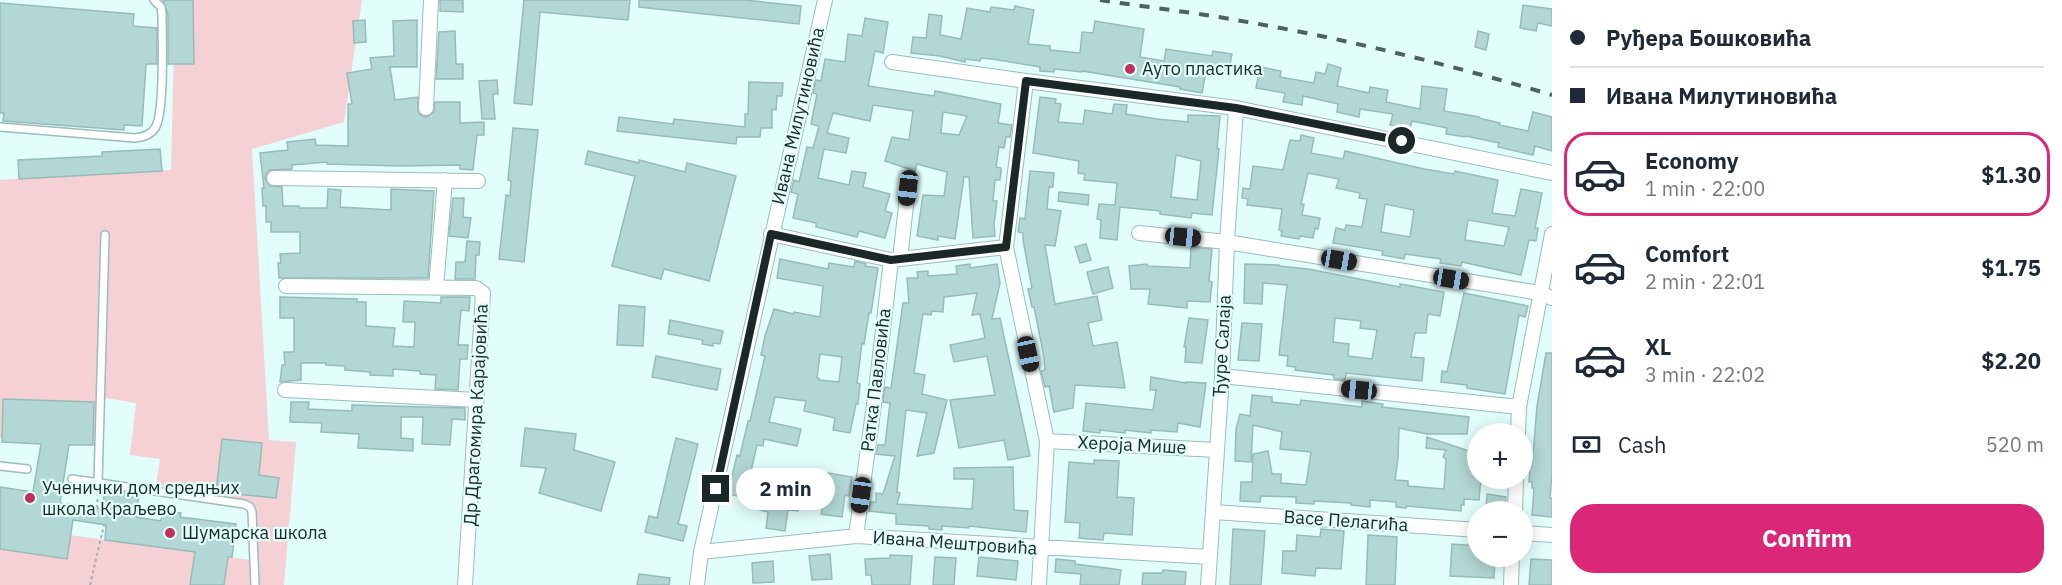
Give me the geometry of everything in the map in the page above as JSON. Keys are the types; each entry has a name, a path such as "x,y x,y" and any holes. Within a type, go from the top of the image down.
{"street":[{"path":"426,108 431,0"},
{"name":"Ивана Милутиновића","path":"697,585 701,552 825,0"},
{"path":"892,62 1236,108 1552,173"},
{"path":"1026,81 1006,247 1047,441 1040,585"},
{"name":"Ђуре Салаја","path":"1208,585 1236,108"},
{"path":"274,178 478,181"},
{"path":"436,288 445,180"},
{"name":"Ратка Павловића","path":"856,536 895,260 908,188"},
{"path":"1139,233 1227,242 1546,296"},
{"path":"771,234 895,260 1006,247"},
{"path":"1518,423 1519,407 1546,296 1552,234"},
{"name":"Др Драгомира Карајовића","path":"286,286 476,288 483,293 465,585"},
{"path":"1222,375 1519,407"},
{"path":"285,390 477,400"},
{"name":"Хероја Мише","path":"1047,441 1216,450"},
{"name":"Васе Пелагића","path":"1214,512 1467,529"},
{"path":"1533,534 1552,535"},
{"name":"Ивана Мештровића","path":"701,552 856,536 1210,557"},
{"path":"1511,585 1512,567"}],"lane":[{"path":"0,128 135,138 145,137 154,131 160,114 162,15 160,7 154,0"},
{"path":"98,483 105,235"},
{"path":"0,466 27,469"},
{"path":"72,479 244,504 250,507 255,585"}],"path":[{"path":"97,508 98,483"},
{"path":"90,585 104,525"}],"shaded area":[{"path":"175,0 362,0 344,122 252,149 269,440 296,442 284,585 224,585 228,557 253,560 250,507 189,496 200,490 156,485 160,459 130,455 136,403 100,397 99,439 0,438 0,180 104,172 171,170"},
{"path":"70,535 195,552 190,585 0,585 0,549"}],"building":[{"path":"163,0 193,0 194,64 168,64 168,15"},
{"path":"440,0 463,0 463,12 440,11"},
{"path":"524,0 630,0 628,20 540,12 532,105 514,103"},
{"path":"639,0 744,0 801,6 799,24 639,7"},
{"path":"0,3 134,14 133,26 157,28 157,64 146,64 142,126 124,125 124,130 3,121 4,113 0,113"},
{"path":"1523,5 1552,9 1552,26 1538,23 1536,31 1520,28"},
{"path":"1015,6 1034,10 1028,44 1050,46 1050,50 1080,53 1082,32 1093,33 1095,21 1144,29 1140,57 1164,61 1166,49 1212,56 1213,51 1232,54 1228,74 1206,71 1202,93 1180,89 1180,87 1082,71 1054,69 1054,72 1040,71 1040,67 992,59 981,58 980,61 965,59 965,62 940,56 911,53 913,37 926,38 929,14 942,16 940,35 961,39 967,8 990,12 991,7 1014,10"},
{"path":"865,18 888,22 883,53 875,51 868,86 934,96 935,91 1001,104 998,123 1012,125 1010,137 1006,137 1004,148 999,147 996,167 1001,168 1001,172 1000,180 995,180 993,201 997,201 995,236 973,238 969,177 964,177 955,239 938,236 938,240 917,236 923,195 944,196 947,172 917,164 915,171 885,161 892,137 909,140 913,111 873,105 870,121 833,113 827,133 849,138 846,153 824,149 818,178 849,185 852,171 866,173 863,187 890,194 885,211 892,213 885,238 859,231 857,237 816,227 816,223 793,218 798,194 791,192 794,180 799,182 807,147 813,148 819,126 811,124 817,94 813,93 816,80 821,81 825,59 845,62 848,34 862,36","holes":["943,112 967,116 959,135 941,133"]},
{"path":"365,20 366,42 354,43 353,21"},
{"path":"417,20 417,67 390,67 395,100 418,97 418,112 426,117 434,112 435,102 460,102 460,123 484,122 484,135 477,135 473,170 460,169 460,165 400,166 327,164 327,162 292,165 292,169 270,170 265,178 270,186 282,187 283,206 299,206 299,208 327,208 328,189 341,190 340,207 391,210 391,189 434,191 428,278 279,278 280,254 300,253 300,232 271,232 271,222 266,222 266,206 263,206 262,188 264,188 260,153 288,150 287,142 315,139 316,145 348,146 348,104 352,104 347,73 372,69 370,58 394,56 393,21"},
{"path":"455,31 456,64 463,64 463,79 436,79 439,32"},
{"path":"1478,31 1489,34 1486,50 1475,47"},
{"path":"1328,64 1341,68 1337,86 1369,93 1370,87 1388,90 1386,102 1420,109 1422,86 1447,89 1444,111 1479,117 1500,123 1499,125 1528,131 1533,112 1552,117 1552,151 1535,146 1533,155 1498,147 1499,143 1446,134 1447,128 1412,121 1410,129 1390,125 1393,114 1360,109 1359,117 1337,112 1338,104 1303,96 1302,105 1283,102 1285,93 1256,88 1260,67 1281,71 1280,77 1314,83 1316,72 1325,74"},
{"path":"497,80 498,94 493,94 495,119 482,119 479,81"},
{"path":"749,82 783,83 782,96 777,96 776,110 772,109 772,128 761,128 760,137 737,137 736,144 617,131 619,117 673,124 674,119 745,127 745,114 748,114"},
{"path":"1040,97 1056,99 1055,103 1061,104 1058,122 1083,124 1085,110 1112,114 1114,104 1127,105 1126,114 1157,119 1188,122 1188,115 1220,116 1212,215 1192,213 1191,218 1160,214 1160,211 1120,207 1117,240 1100,238 1101,220 1097,219 1099,204 1115,205 1117,183 1084,180 1085,174 1078,173 1079,161 1033,153","holes":["1176,155 1201,161 1197,200 1171,197"]},
{"path":"513,128 538,130 524,262 499,259 506,195 510,196 511,181 508,180"},
{"path":"1301,135 1314,138 1311,153 1343,159 1345,151 1424,169 1454,174 1455,171 1498,180 1492,213 1515,216 1521,189 1542,193 1535,228 1538,228 1536,241 1529,240 1521,275 1462,262 1461,266 1440,263 1441,259 1405,254 1404,259 1382,255 1383,251 1333,243 1336,228 1345,230 1346,225 1362,227 1367,199 1359,198 1360,193 1336,188 1339,179 1308,173 1301,204 1304,204 1302,215 1320,218 1318,229 1315,228 1313,238 1300,236 1299,239 1281,236 1282,231 1279,230 1282,209 1247,205 1248,199 1242,198 1243,188 1250,189 1253,166 1283,170 1290,140 1300,141","holes":["1385,204 1414,210 1410,237 1381,232","1468,220 1509,227 1504,246 1465,240"]},
{"path":"160,149 162,171 19,179 18,160 102,156 102,152"},
{"path":"588,151 639,163 639,160 685,172 687,163 736,176 709,281 664,269 661,279 612,266 635,176 585,164"},
{"path":"1030,171 1054,173 1053,187 1049,187 1047,209 1061,211 1055,246 1045,245 1055,304 1097,296 1102,320 1088,323 1093,346 1117,342 1125,388 1075,385 1073,408 1054,412 1049,386 1045,387 1041,371 1045,370 1044,357 1028,289 1032,288 1023,233 1018,232 1020,218 1025,219"},
{"path":"1059,192 1089,195 1088,205 1058,201"},
{"path":"453,198 464,198 463,217 471,218 468,238 449,236"},
{"path":"467,241 480,242 479,255 476,255 475,279 455,279 456,262 465,262"},
{"path":"1086,244 1091,260 1080,263 1075,247"},
{"path":"1191,247 1212,249 1210,302 1187,301 1187,308 1148,304 1150,289 1131,289 1129,266 1147,264 1148,266 1190,268"},
{"path":"780,259 828,269 829,263 854,267 855,261 866,264 865,266 878,268 871,313 869,313 864,344 862,343 857,383 860,384 858,404 856,404 850,433 833,430 835,418 804,411 806,401 775,397 769,422 801,429 797,446 764,439 763,446 757,445 751,471 789,480 786,492 800,494 798,511 788,510 785,531 766,528 768,512 746,506 748,498 728,494 737,455 740,456 748,421 750,421 765,356 761,355 765,336 774,309 820,317 823,286 777,278","holes":["820,354 842,357 839,382 817,378"]},
{"path":"970,264 970,268 997,264 1000,283 992,319 1000,318 1030,456 1008,460 1004,440 959,448 950,400 995,395 987,356 954,362 950,345 985,338 980,314 972,315 977,293 944,297 943,312 932,311 931,315 923,314 914,373 925,375 922,394 947,400 934,453 917,456 927,413 906,410 897,492 900,493 897,504 972,509 974,479 954,479 954,468 1013,467 1014,510 1028,511 1026,532 969,526 969,528 942,526 942,530 929,529 929,526 896,524 896,514 869,511 870,502 876,502 876,493 883,494 895,456 876,454 878,445 885,445 890,403 883,402 885,387 891,388 903,303 909,303 907,278 918,278 917,272 928,271 928,276 957,274 956,266"},
{"path":"1245,264 1308,269 1400,287 1400,284 1444,292 1440,316 1428,314 1426,333 1415,333 1411,357 1424,358 1422,381 1346,373 1345,380 1334,379 1334,375 1295,370 1296,367 1287,366 1288,356 1279,355 1287,285 1263,283 1262,304 1244,303","holes":["1335,318 1361,321 1360,328 1377,330 1372,359 1348,356 1349,344 1333,342"]},
{"path":"1108,267 1113,288 1093,294 1087,272"},
{"path":"1464,293 1528,306 1525,317 1519,315 1505,394 1467,388 1467,385 1441,382 1442,371 1447,372"},
{"path":"280,297 357,299 357,302 366,302 366,326 395,328 393,346 414,347 415,322 403,322 404,301 441,303 441,297 470,297 469,311 461,310 458,345 468,345 467,359 460,359 458,390 435,389 436,375 420,374 420,371 393,369 393,376 370,375 370,372 345,370 345,366 326,365 326,363 301,363 301,380 280,382 282,365 285,365 284,352 294,352 294,318 280,318"},
{"path":"619,305 645,307 643,346 617,345"},
{"path":"1189,318 1208,320 1202,363 1185,362 1186,347 1184,347"},
{"path":"670,320 723,331 720,344 713,343 713,346 702,344 703,340 668,334"},
{"path":"1242,323 1262,324 1259,361 1238,360"},
{"path":"1546,353 1552,353 1550,498 1552,498 1552,517 1533,515 1533,455 1537,406"},
{"path":"656,356 721,369 717,390 652,377"},
{"path":"1151,377 1186,383 1206,383 1200,427 1178,423 1177,432 1151,430 1151,433 1125,430 1125,433 1100,430 1100,433 1083,431 1086,403 1153,410 1156,390 1150,390"},
{"path":"1252,395 1272,397 1272,402 1300,405 1301,400 1362,407 1362,401 1383,404 1382,407 1469,417 1467,434 1427,434 1399,428 1395,480 1408,481 1408,486 1444,489 1446,459 1443,457 1446,450 1426,448 1427,437 1467,450 1467,489 1480,489 1479,500 1464,499 1461,511 1396,507 1396,502 1370,500 1370,507 1351,505 1351,503 1314,501 1314,504 1296,503 1296,497 1261,496 1260,502 1240,501 1241,482 1252,482 1253,454 1268,451 1272,474 1281,474 1281,483 1306,485 1311,452 1280,449 1282,432 1253,425 1251,462 1235,461 1236,429 1240,414 1250,416"},
{"path":"3,399 94,402 93,445 69,445 60,503 102,509 105,490 139,494 136,517 161,521 162,511 181,513 180,517 236,524 232,557 228,557 224,585 190,585 195,552 105,540 106,525 73,520 67,559 0,549 0,487 33,492 41,444 2,442"},
{"path":"291,402 309,402 308,409 352,411 352,405 465,408 465,420 452,419 450,445 422,444 423,417 401,417 401,438 413,439 413,451 358,448 359,434 321,432 322,423 290,422"},
{"path":"525,428 576,434 574,450 615,462 601,511 539,493 546,468 521,466"},
{"path":"676,438 698,444 678,524 687,526 683,541 645,532 649,516 657,518"},
{"path":"222,439 262,443 259,475 279,478 276,498 216,492"},
{"path":"1094,460 1119,461 1117,497 1134,498 1132,535 1104,533 1103,540 1079,538 1080,523 1065,522 1069,462 1094,464"},
{"path":"828,473 852,477 849,496 845,495 842,517 821,514 823,504 806,501 809,485 826,488"},
{"path":"1487,494 1506,497 1506,501 1486,501"},
{"path":"1233,529 1265,531 1261,585 1230,585"},
{"path":"1321,529 1344,531 1341,569 1316,568 1315,576 1282,573 1283,551 1296,551 1297,535 1320,537"},
{"path":"1368,535 1397,537 1395,585 1366,585"},
{"path":"1452,544 1467,545 1467,567 1494,567 1494,578 1450,576"},
{"path":"830,554 832,579 812,580 809,556"},
{"path":"890,555 912,556 910,585 872,585 871,575 866,575 865,559 890,558"},
{"path":"935,557 956,558 954,585 933,585"},
{"path":"979,557 1018,561 1016,580 977,576"},
{"path":"1056,559 1121,570 1119,585 1080,585 1081,574 1055,572"},
{"path":"1533,559 1552,560 1552,585 1529,585"},
{"path":"773,561 774,582 753,583 752,563"},
{"path":"1163,570 1186,572 1185,585 1142,585 1143,573 1162,573"},
{"path":"639,574 670,578 669,585 637,585"}],"railway":[{"path":"1100,0 1219,17 1355,43 1552,95"}],"place":[{"name":"Ауто пластика","path":"1130,69"},
{"name":"Ученички дом средњих школа Краљево","path":"30,498"},
{"name":"Шумарска школа","path":"170,533"}],"route":[{"path":"716,489 771,234 891,260 1006,247 1026,81 1269,113 1402,141"}]}
